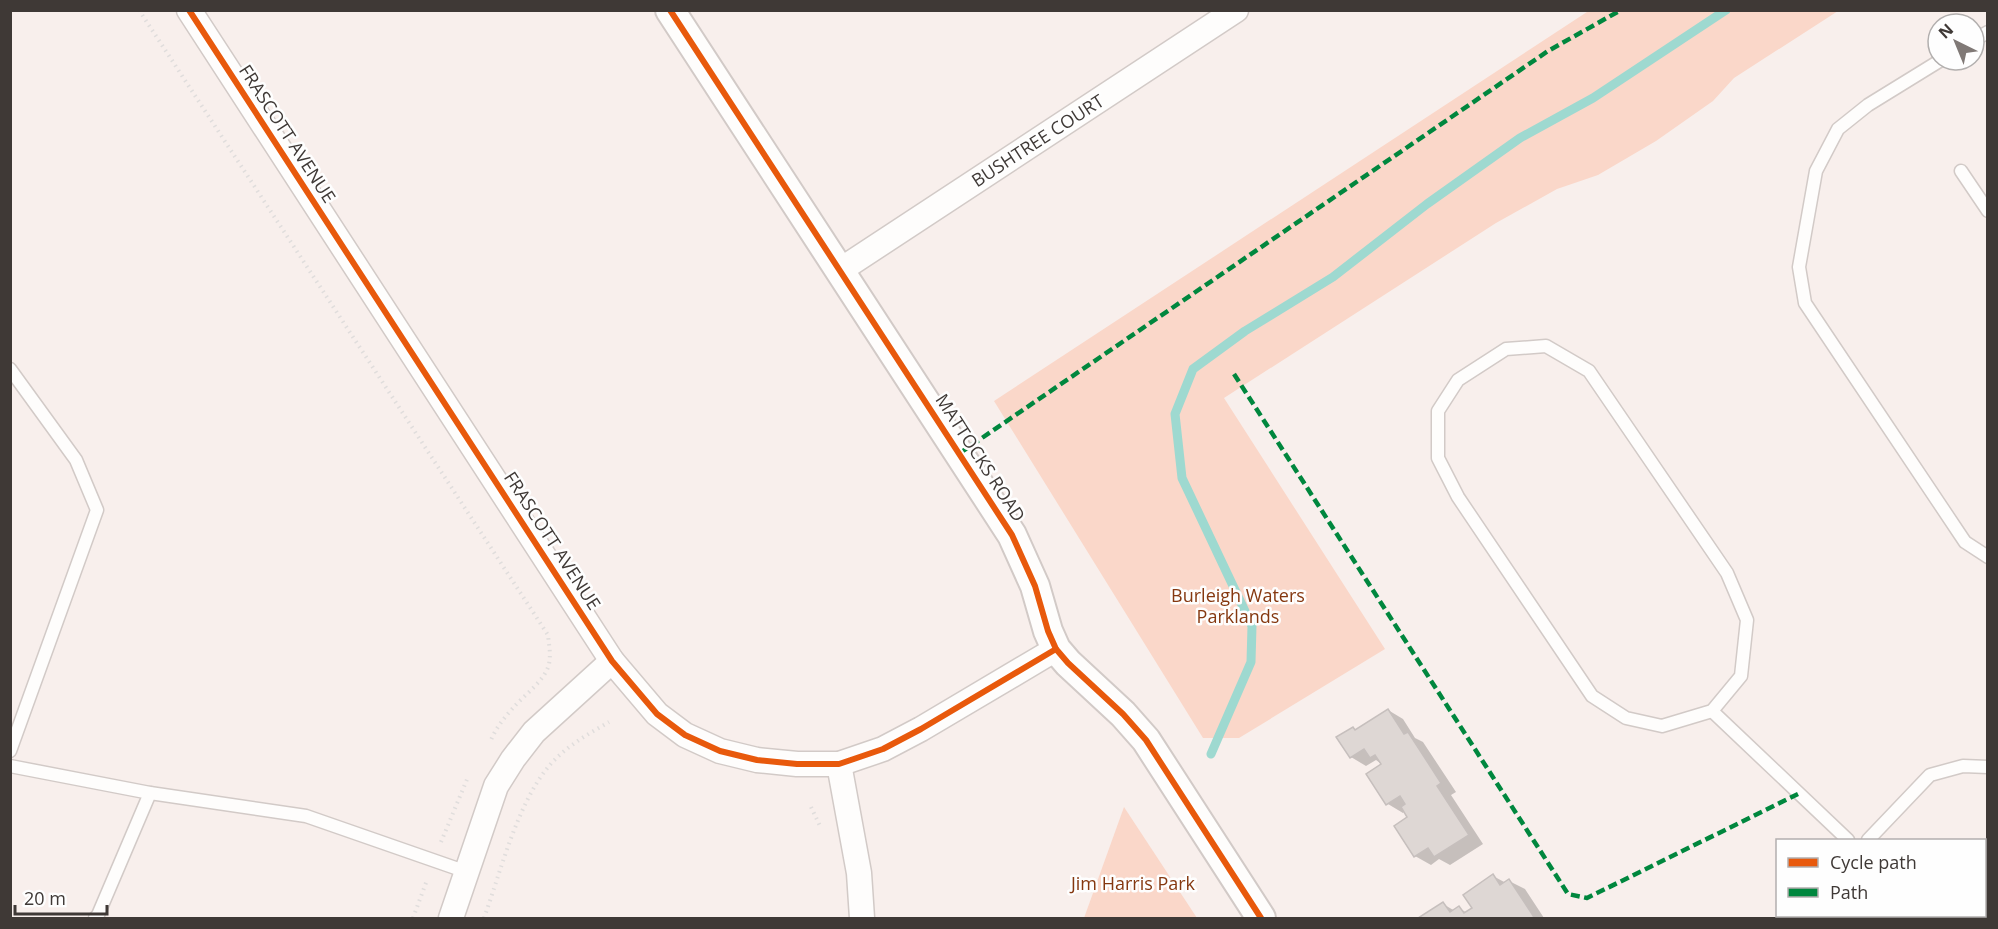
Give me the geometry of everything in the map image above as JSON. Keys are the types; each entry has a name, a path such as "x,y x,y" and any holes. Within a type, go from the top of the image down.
{"street":[{"name":"FRASCOTT AVENUE","path":"189,10 612,661 657,714 685,735 711,747 756,760 797,764 839,764 883,749 921,729 1056,648"},
{"name":"MATTOCKS ROAD","path":"670,10 1012,535 1035,586 1048,631 1056,648 1068,663 1124,714 1146,740 1261,918"},
{"name":"BUSHTREE COURT","path":"839,271 1236,10"},
{"path":"451,918 496,786 534,732 612,661"},
{"path":"839,764 859,873 862,918"}],"lane":[{"path":"1926,69 1868,105 1838,129 1816,171 1799,267 1805,303 1965,542 1988,557"},
{"path":"1961,171 1988,211"},
{"path":"1546,346 1589,370 1727,573 1747,620 1741,676 1712,711 1662,726 1626,718 1592,696 1458,496 1438,458 1438,411 1458,380 1506,349 1546,346"},
{"path":"10,369 76,460 97,510 10,751"},
{"path":"1712,711 1847,839"},
{"path":"10,766 150,793 306,816 467,872"},
{"path":"1869,839 1930,775 1963,766 1988,767"},
{"path":"95,918 150,793"}],"path":[{"path":"139,10 548,635 550,649 548,666 540,680 495,730 487,748"},
{"path":"484,918 522,812 535,786 557,758 585,736 609,722"},
{"path":"413,918 463,785 473,770"}],"green space":[{"name":"Burleigh Waters Parklands","path":"1590,10 1838,11 1734,78 1713,101 1656,141 1598,175 1557,189 1496,223 1224,398 1385,649 1239,738 1203,738 994,401"},
{"name":"Jim Harris Park","path":"1124,807 1197,918 1084,918"}],"building":[{"path":"1388,709 1404,734 1408,732 1441,783 1437,786 1469,835 1434,857 1428,848 1414,857 1394,826 1407,817 1401,807 1405,804 1400,796 1386,805 1366,774 1381,764 1375,755 1370,758 1364,749 1350,758 1336,737 1353,727 1355,730"},
{"path":"1493,874 1500,885 1509,879 1534,917 1418,918 1443,902 1450,912 1459,906 1464,913 1472,908 1463,895"}],"waterway":[{"path":"1211,754 1251,662 1252,626 1182,478 1175,414 1193,369 1245,331 1333,277 1427,204 1520,138 1593,98 1726,10"}],"marked path":[{"path":"960,453 1548,51 1621,10"},
{"path":"1234,374 1568,894 1587,898 1798,794"}],"cycle path":[{"path":"189,10 612,661 657,714 685,735 720,751 757,760 797,764 839,764 883,749 921,729 1056,649"},
{"path":"670,10 1012,535 1035,586 1048,631 1056,649 1123,714 1146,740 1261,918"}]}
